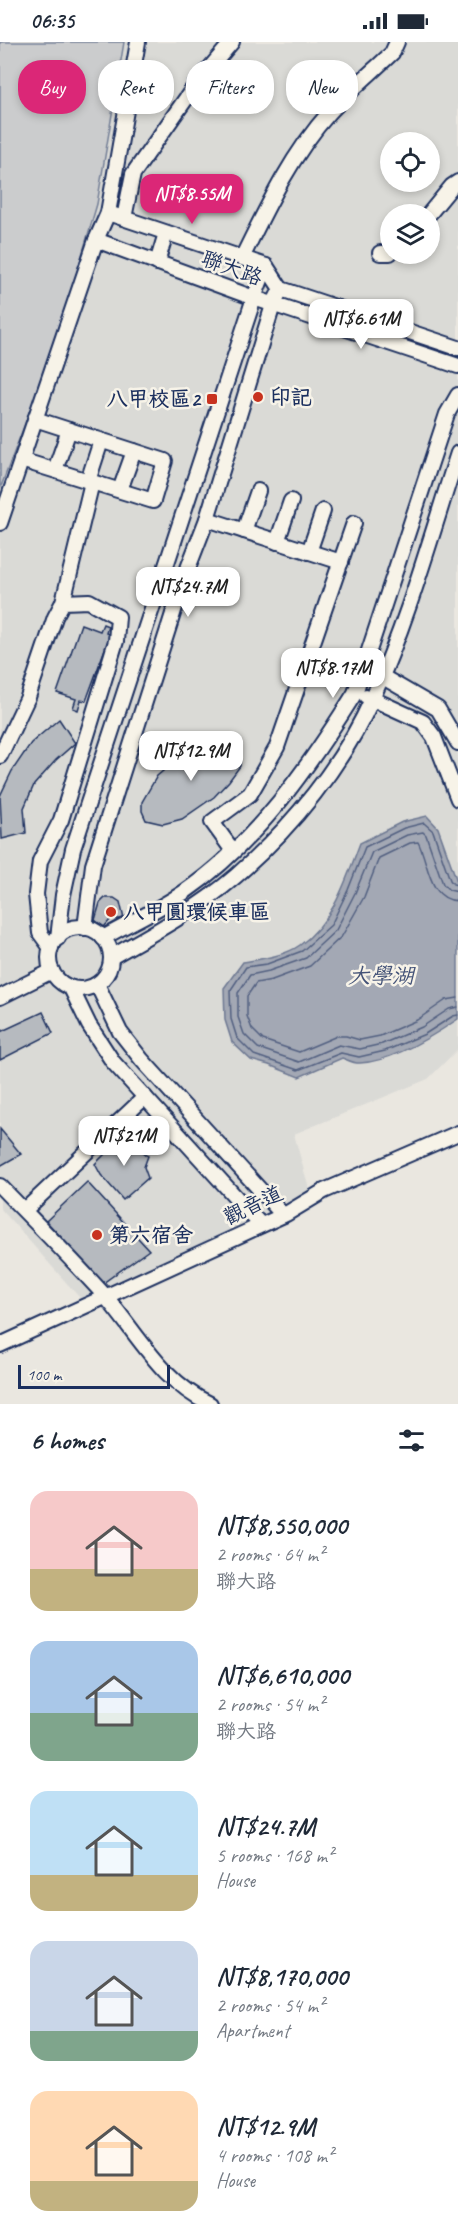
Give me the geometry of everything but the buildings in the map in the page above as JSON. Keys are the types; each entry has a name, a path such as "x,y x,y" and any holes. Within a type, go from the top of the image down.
{"street":[{"path":"0,523 96,240 108,213 138,42"},
{"path":"124,218 133,174 197,83 232,42"},
{"path":"242,258 275,191 309,139 328,114 392,52 397,42"},
{"path":"437,204 458,182"},
{"name":"聯大路","path":"108,213 266,266 281,289 458,348"},
{"path":"157,262 166,233"},
{"name":"聯大路","path":"96,240 254,298 458,366"},
{"path":"261,1226 113,1062 89,1026 71,988 57,978 52,971 50,956 55,943 73,849 266,266"},
{"path":"85,928 93,865 185,576 207,519 273,304 281,289"},
{"path":"103,938 183,893 233,851 264,820 301,776 355,693 447,414 458,395"},
{"path":"21,460 153,501 165,461 35,419"},
{"path":"55,470 69,430"},
{"path":"0,756 28,697 55,617 63,602 101,441"},
{"path":"120,490 134,451"},
{"path":"111,957 164,928 236,877 286,828 338,762 373,698 408,604 458,453"},
{"path":"244,531 258,491"},
{"path":"277,542 291,501"},
{"path":"309,552 323,511"},
{"path":"207,519 341,562"},
{"path":"233,851 212,822 250,794 277,747 354,523"},
{"path":"55,943 40,933 36,894 40,861 61,820 116,641 118,617 89,601 63,602"},
{"path":"364,667 438,709 458,743"},
{"path":"355,693 373,698 423,722 454,774 458,799"},
{"path":"55,943 75,928 85,928 98,933 109,947 110,968 105,977 89,988 71,988"},
{"path":"0,997 52,971"},
{"path":"97,984 120,1032 142,1060 283,1215"},
{"path":"25,1210 145,1097"},
{"name":"觀音道","path":"0,1345 261,1226 324,1191 458,1133"},
{"path":"0,1186 106,1298 148,1353 174,1379 210,1404"}],"shaded area":[{"path":"0,42 458,42 458,1049 428,1079 294,1134 310,1193 285,1209 80,1298 0,1208"},
{"path":"0,42 124,42 121,60 98,60 98,114 112,114 97,204 57,340 0,489"}],"water":[{"name":"大學湖","path":"427,816 438,828 458,884 458,1019 424,1040 385,1058 358,1063 342,1058 299,1077 251,1060 232,1042 225,1020 224,988 243,962 287,952 312,935 338,899 360,843 402,822"}],"place":[{"name":"印記","path":"258,397"},
{"name":"八甲校區2","path":"212,399"},
{"name":"八甲圓環候車區","path":"111,912"},
{"name":"第六宿舍","path":"97,1235"}]}
